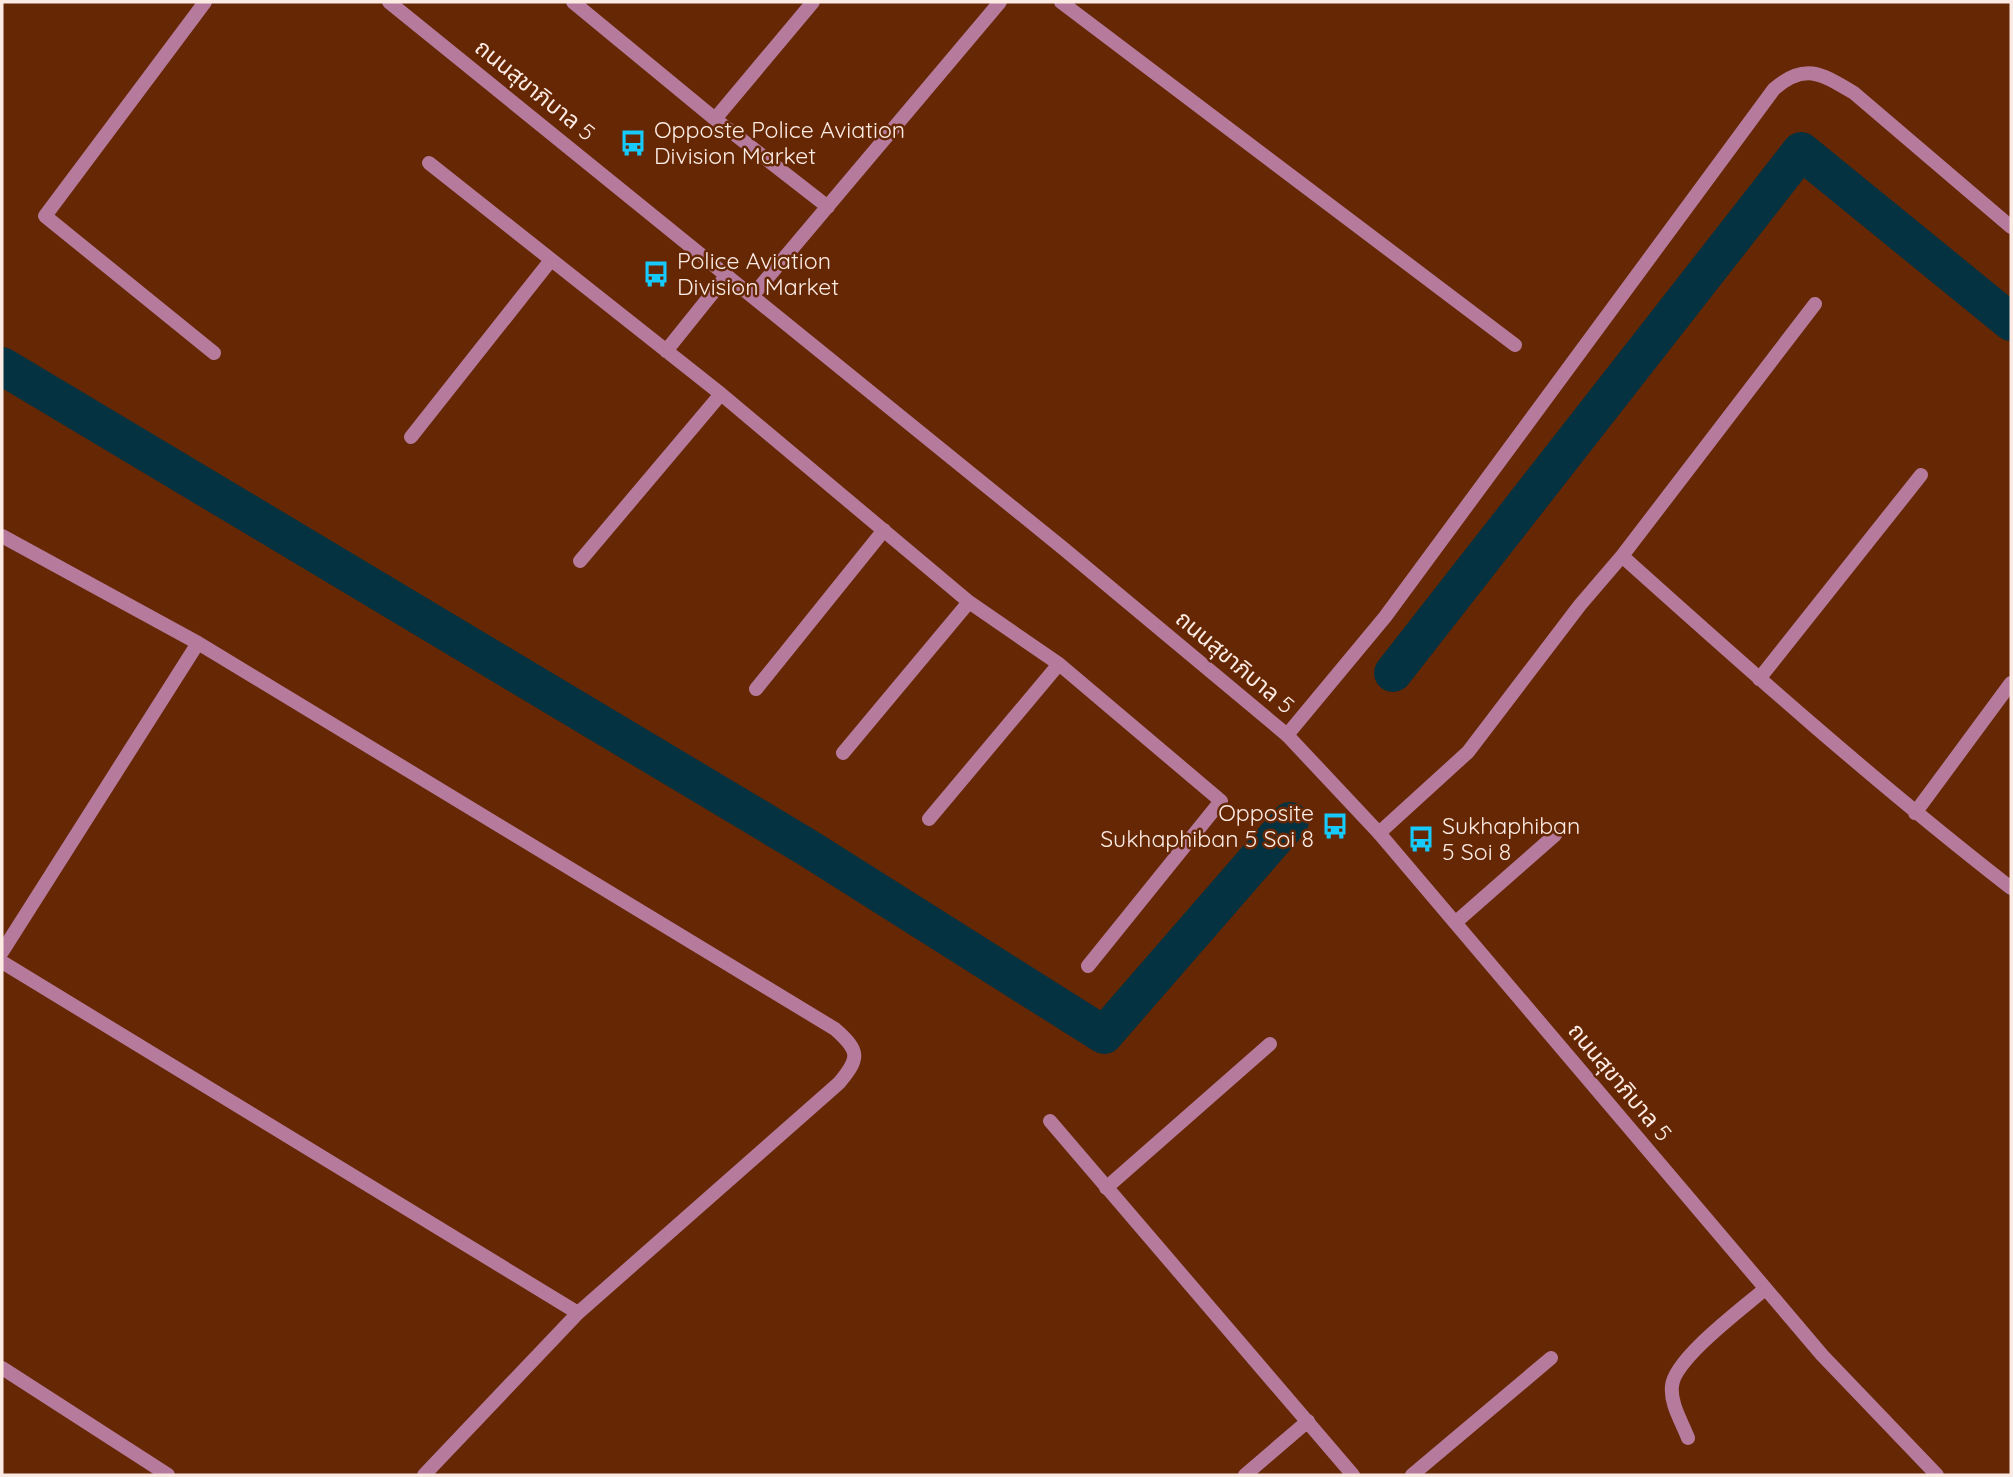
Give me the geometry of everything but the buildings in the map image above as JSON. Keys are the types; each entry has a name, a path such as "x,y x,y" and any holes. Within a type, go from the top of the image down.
{"street":[{"path":"205,2 45,216 214,353"},
{"name":"ถนนสุขาภิบาล 5","path":"389,2 753,295 1287,735 1379,833 1822,1355 1937,1475"},
{"path":"573,2 715,119 828,207"},
{"path":"715,119 813,2"},
{"path":"753,295 1000,2"},
{"path":"1061,2 1515,345"},
{"path":"1287,735 1385,617 1774,89 1788,77 1805,72 1827,77 1854,93 2011,227"},
{"path":"429,163 721,394 969,602 1059,664 1221,801 1088,966"},
{"path":"411,437 551,260"},
{"path":"666,351 727,275"},
{"path":"1379,833 1468,752 1815,304"},
{"path":"580,561 721,394"},
{"path":"1759,679 1920,475"},
{"path":"756,689 884,530"},
{"path":"2,536 198,643 835,1029 853,1047 856,1057 852,1068 839,1083 578,1313 424,1475"},
{"path":"1622,556 1914,813 2011,888"},
{"path":"843,753 969,602"},
{"path":"2,951 198,643"},
{"path":"929,819 1059,664"},
{"path":"1914,813 2011,683"},
{"path":"1455,922 1555,835"},
{"path":"2,962 578,1313"},
{"path":"1107,1188 1270,1044"},
{"path":"1050,1121 1353,1475"},
{"path":"1689,1438 1674,1405 1671,1385 1677,1370 1700,1345 1765,1289"},
{"path":"1412,1475 1551,1358"},
{"path":"2,1368 168,1475"},
{"path":"1245,1475 1308,1421"}],"waterway":[{"path":"1393,673 1801,151 2011,322"},
{"path":"2,366 808,848 1104,1035 1290,821"}],"place":[{"name":"Opposte Police Aviation Division Market","path":"633,143"},
{"name":"Police Aviation Division Market","path":"656,274"},
{"name":"Opposite Sukhaphiban 5 Soi 8","path":"1335,826"},
{"name":"Sukhaphiban 5 Soi 8","path":"1421,839"}]}
